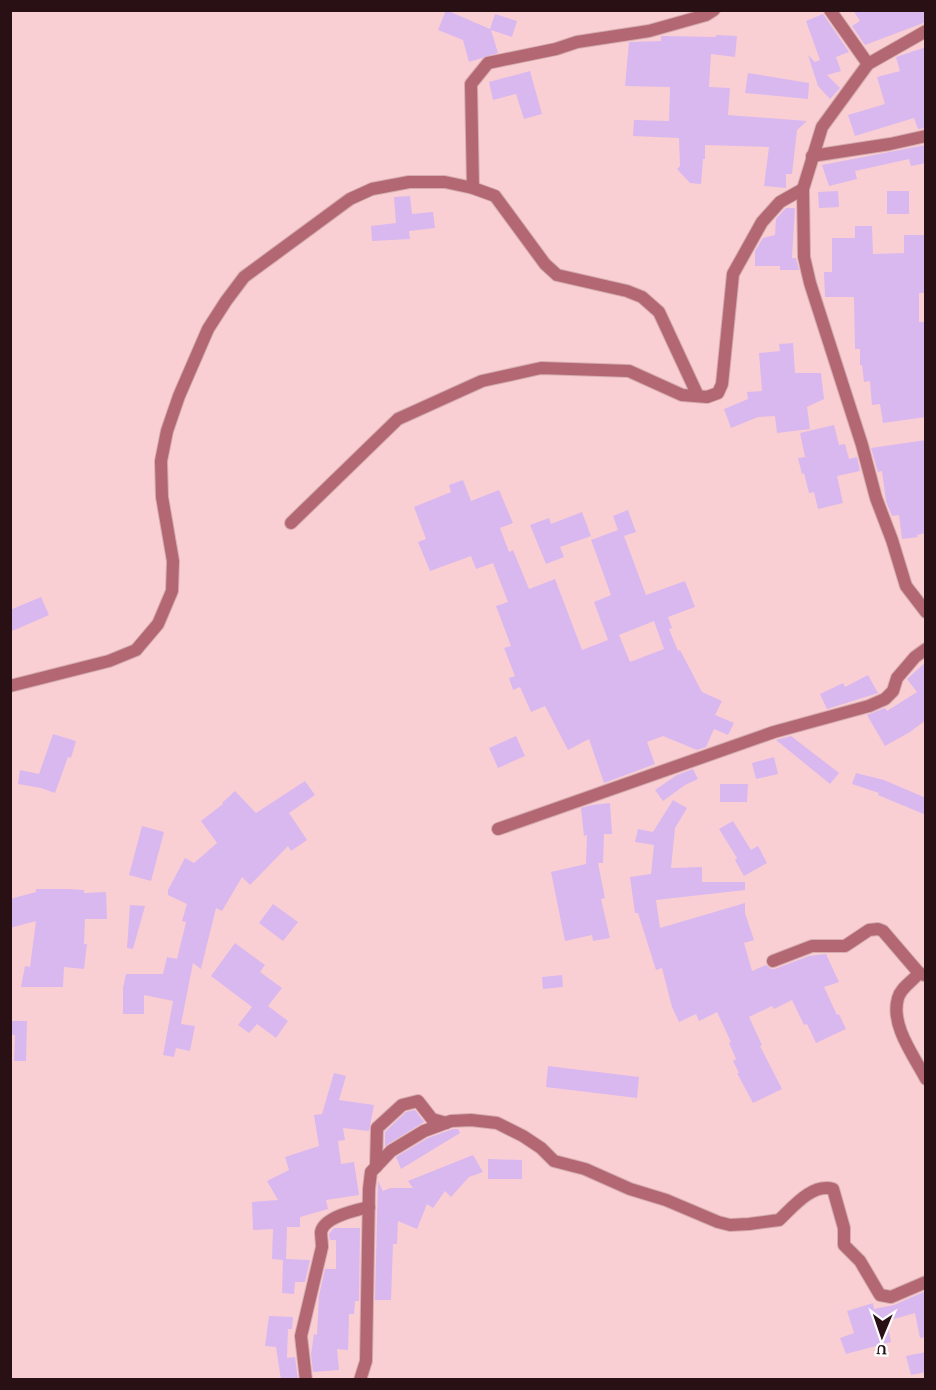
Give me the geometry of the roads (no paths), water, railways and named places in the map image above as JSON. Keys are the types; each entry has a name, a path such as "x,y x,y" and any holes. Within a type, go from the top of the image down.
{"street":[{"path":"473,188 471,84 488,63 556,49 577,42 649,31 706,15 714,10"},
{"path":"830,10 868,64"},
{"path":"926,31 868,64 859,74 822,127 803,189 804,257 810,283 862,445 876,498 906,585 926,612"},
{"path":"812,156 926,136"},
{"path":"10,686 109,661 136,650 158,624 172,591 173,561 162,497 161,461 167,431 179,396 208,329 244,277 350,199 372,189 409,182 445,182 495,196 545,264 557,275 627,291 642,297 659,312 698,396"},
{"path":"291,523 398,419 482,381 541,368 629,371 682,395 707,397 718,393 722,384 733,274 762,222 780,202 803,189"},
{"path":"498,829 774,732 869,706 885,699 893,691 897,678 915,657 926,649"},
{"path":"773,961 812,946 845,946 866,931 878,929 883,931 922,974 902,991 898,999 897,1018 900,1029 926,1079"},
{"path":"376,1167 377,1128 402,1105 418,1101 432,1119 446,1123"},
{"path":"360,1380 366,1361 371,1172 391,1151 424,1131 446,1123 471,1120 497,1123 541,1148 554,1161 585,1169 630,1189 666,1200 729,1225 779,1220 795,1204 819,1189 827,1187 833,1189 844,1228 844,1245 860,1261 880,1295 891,1297 926,1282"},
{"path":"306,1380 301,1336 322,1247 321,1232 324,1226 335,1218 350,1211 369,1207"}]}
